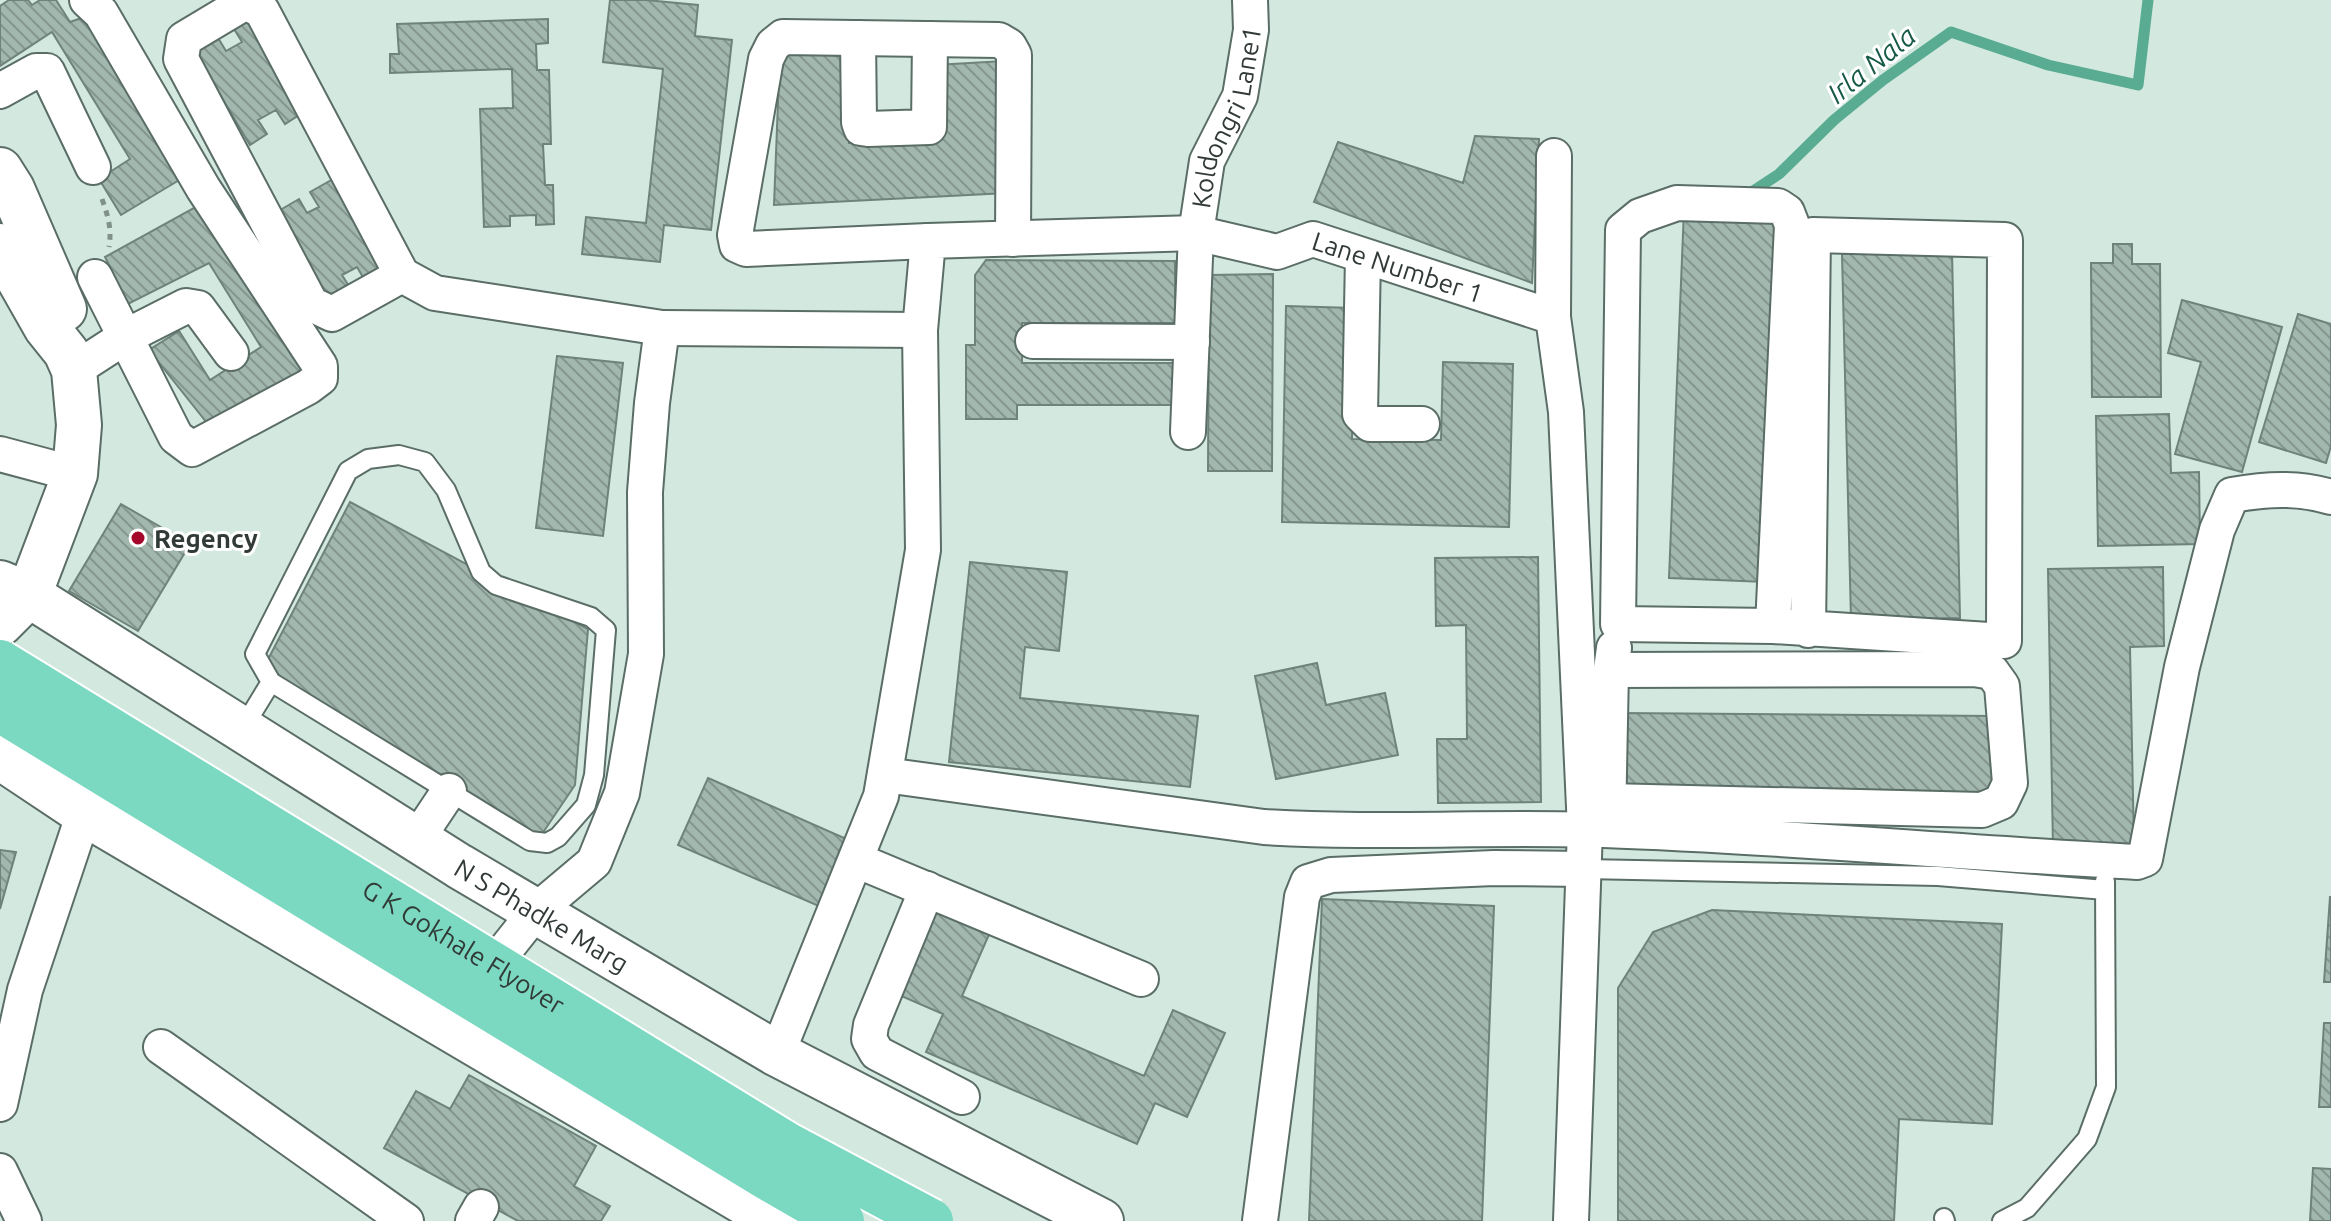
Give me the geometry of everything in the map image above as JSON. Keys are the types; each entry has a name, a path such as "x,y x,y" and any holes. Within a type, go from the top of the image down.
{"main road":[{"name":"G K Gokhale Flyover","path":"0,662 788,1145 931,1221"},
{"name":"G K Gokhale Flyover","path":"0,710 842,1221"}],"street":[{"path":"87,0 101,13 203,188 320,366 320,378 192,449 176,437 95,277"},
{"name":"Koldongri Lane1","path":"1188,432 1196,233 1207,161 1240,96 1251,30 1250,0"},
{"path":"402,275 332,314 311,304 181,59 184,39 246,2 262,11 402,275 435,293 662,328 920,330"},
{"name":"Lane Number 1","path":"858,38 783,37 773,45 766,59 735,240 737,245 746,249 1196,233 1277,252 1313,239 1553,317"},
{"path":"930,39 929,127 861,128 858,38 930,39 999,40 1009,46 1014,55 1013,239"},
{"path":"2,87 36,71 47,71 93,167"},
{"path":"1554,156 1553,317 1566,412 1600,820"},
{"path":"0,170 12,189 67,318 79,425 75,474 10,601"},
{"path":"1571,1221 1584,869 1600,820 1611,670 1618,624 1623,230 1640,216 1677,203 1778,206 1787,212 1792,225 1773,626"},
{"path":"1618,624 1773,626 1808,630 2004,641 2005,240 1813,235 1808,630"},
{"path":"777,1054 881,796 885,775 923,550 920,330 928,241"},
{"path":"0,246 46,327 70,361"},
{"path":"1363,256 1360,414 1370,424 1422,424"},
{"path":"70,361 186,306 198,308 231,353"},
{"path":"445,1025 537,910 594,862 622,793 646,654 645,492 662,328"},
{"path":"1033,341 1192,342"},
{"path":"0,454 75,474"},
{"path":"1600,820 2106,875 2145,859 2182,667 2217,530 2232,495 2265,489 2314,492 2331,497"},
{"name":"N S Phadke Marg","path":"10,601 243,728 417,839 777,1054 1101,1221"},
{"path":"885,775 1264,827 1326,831 1982,810 2001,802 2010,783 2002,686 1992,672 1974,669 1611,670"},
{"path":"0,757 84,813 776,1221"},
{"path":"417,839 449,791"},
{"path":"0,1104 25,990 84,813"},
{"path":"856,860 1141,979"},
{"path":"1260,1221 1302,897 1308,882 1318,877 1346,874 1494,868 1584,869"},
{"path":"927,889 871,1025 869,1039 877,1053 962,1097"},
{"path":"161,1047 406,1221"},
{"path":"0,1171 24,1221"}],"lane":[{"path":"399,455 425,462 446,490 481,572 496,585 591,617 606,630 594,775 586,805 558,837 547,843 530,841 271,682 255,654 348,471 368,459 399,455"},
{"path":"243,728 271,682"},
{"path":"1797,839 1797,873"},
{"path":"1584,869 1938,876 2106,875 2106,1087 2087,1139 2027,1208 2002,1221"}],"path":[{"path":"93,167 109,218 111,236 109,248 100,260 95,277"}],"building":[{"path":"9,0 28,0 32,5 40,0 56,0 70,22 93,14 186,176 121,215 99,179 130,159 52,32 0,66 0,6"},
{"path":"610,0 698,5 695,36 732,40 711,230 664,225 660,262 582,254 586,217 646,223 663,69 603,62"},
{"path":"249,13 307,110 285,124 276,110 258,120 267,134 250,145 192,48 215,33 226,51 242,42 231,24"},
{"path":"548,19 548,43 536,44 537,70 549,70 551,144 543,144 545,185 553,185 554,224 536,225 536,215 510,216 510,226 484,227 480,109 513,108 512,69 390,73 390,54 399,54 397,24"},
{"path":"780,51 853,57 849,143 937,135 935,65 1004,61 1007,193 774,205"},
{"path":"1475,136 1539,139 1532,283 1314,202 1338,142 1463,183"},
{"path":"333,179 389,270 367,284 357,267 342,275 352,291 330,304 275,213 299,199 307,213 319,207 310,192"},
{"path":"201,204 313,372 211,428 149,350 179,331 210,380 261,347 209,263 128,304 105,257"},
{"path":"1684,209 1779,213 1765,582 1669,578"},
{"path":"2113,244 2132,244 2132,264 2160,264 2161,397 2092,397 2091,263 2113,263"},
{"path":"1952,251 1960,618 1851,620 1842,254"},
{"path":"986,260 1175,261 1175,323 1022,323 1022,363 1178,363 1177,405 1017,405 1017,419 966,419 966,345 975,345 975,275"},
{"path":"1273,274 1272,471 1208,471 1209,275"},
{"path":"2182,300 2282,327 2242,472 2175,454 2201,362 2168,353"},
{"path":"1286,306 1354,308 1352,439 1441,440 1443,362 1513,364 1509,527 1282,522"},
{"path":"2298,314 2331,324 2331,446 2326,463 2259,442"},
{"path":"557,356 623,363 603,536 536,528"},
{"path":"2169,414 2171,473 2199,472 2200,544 2098,546 2096,416"},
{"path":"350,502 588,629 575,785 540,837 262,671"},
{"path":"121,504 190,544 138,631 69,591"},
{"path":"1538,557 1541,802 1438,803 1437,739 1467,739 1466,625 1436,626 1435,558"},
{"path":"970,562 1067,572 1059,651 1025,647 1020,698 1198,716 1190,787 949,762"},
{"path":"2163,567 2164,646 2130,647 2134,846 2053,848 2048,569"},
{"path":"1317,663 1326,705 1385,693 1398,755 1276,779 1255,676"},
{"path":"1621,713 1994,716 1993,793 1620,790"},
{"path":"708,778 851,841 821,907 678,845"},
{"path":"0,850 16,852 0,909"},
{"path":"2330,897 2331,982 2324,982"},
{"path":"1322,899 1494,906 1482,1221 1309,1221"},
{"path":"938,907 991,930 962,996 1144,1076 1173,1010 1225,1033 1187,1117 1155,1103 1137,1144 926,1052 943,1014 899,995"},
{"path":"1712,910 2002,924 1992,1124 1899,1119 1894,1221 1618,1221 1618,988 1653,932"},
{"path":"2324,1023 2331,1023 2331,1107 2319,1107"},
{"path":"469,1075 596,1146 574,1186 610,1206 601,1221 518,1221 384,1148 416,1091 450,1109"},
{"path":"2313,1168 2331,1169 2331,1221 2310,1221"}],"waterway":[{"name":"Irla Nala","path":"1747,195 1779,174 1834,120 1883,80 1951,32 2048,65 2138,85 2148,0"}],"place":[{"name":"Regency","path":"138,538"}]}
